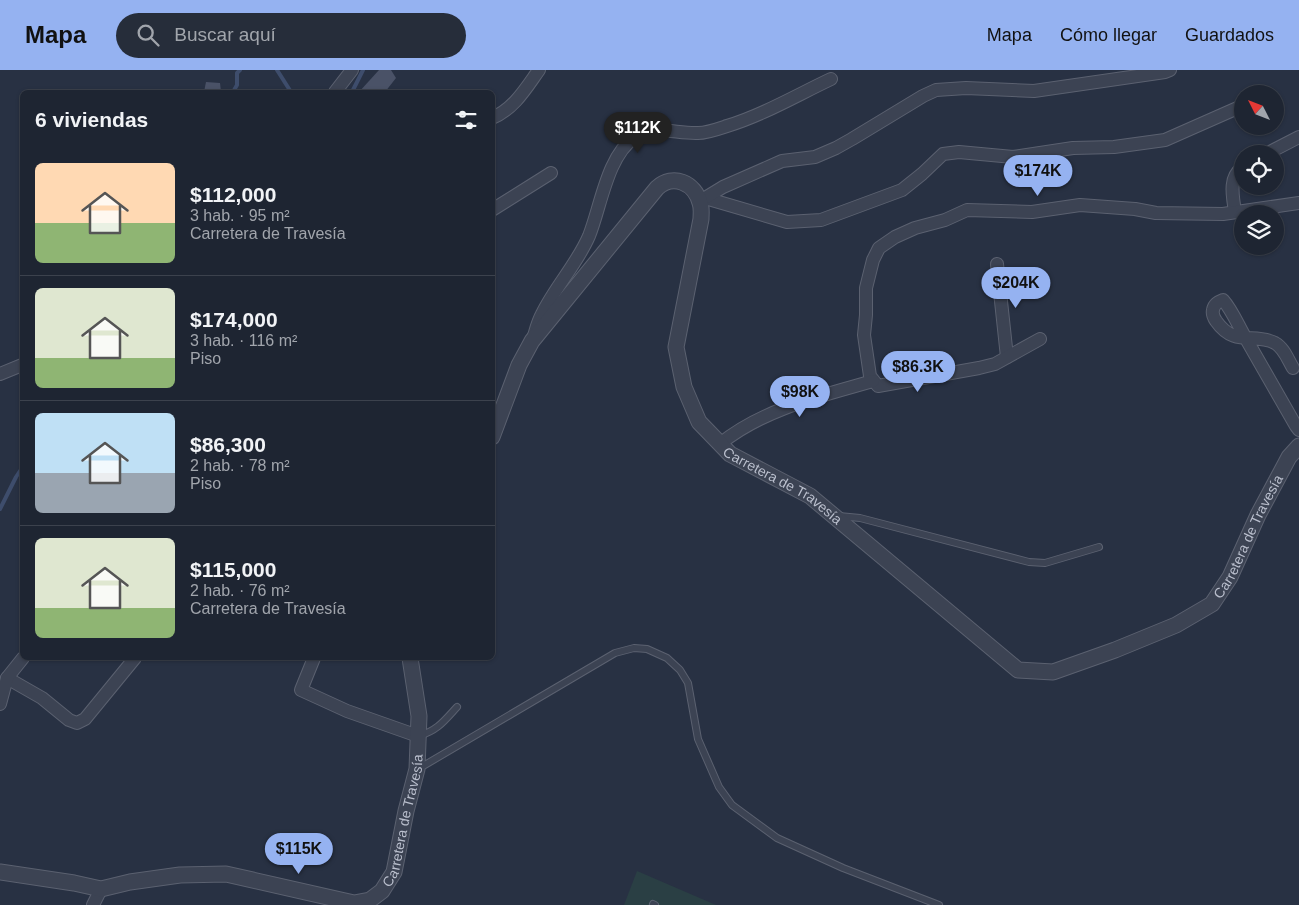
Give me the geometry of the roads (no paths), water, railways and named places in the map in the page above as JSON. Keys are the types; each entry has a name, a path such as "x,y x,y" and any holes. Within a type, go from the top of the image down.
{"street":[{"path":"337,90 352,70"},
{"path":"495,116 508,109 524,92 538,70"},
{"path":"703,201 724,187 782,161 815,157 836,148 936,90 966,88 1034,91 1102,83 1170,70"},
{"path":"495,429 519,365 532,341 542,314 573,266 589,236 618,156 634,138 646,131 667,129 683,133 700,134 718,129 746,120 831,79"},
{"path":"532,341 662,183 670,180 680,181 690,186 703,201 786,222 821,220 902,190 943,154 959,152 1013,156 1073,148 1114,147 1165,140 1234,110"},
{"path":"1283,145 1299,137"},
{"path":"495,208 550,173"},
{"path":"1234,178 1232,195 1234,205"},
{"name":"Carretera de Travesía","path":"703,201 702,219 676,347 684,387 699,422 730,454 810,496 1018,670 1053,672 1115,650 1176,625 1212,604 1230,577 1258,515 1289,457 1299,446"},
{"path":"1284,205 1299,203"},
{"path":"1040,339 996,364 878,386 870,376 864,335 866,288 873,260 879,248 895,236 915,228 945,220 967,210 1032,212 1080,205 1135,209 1156,213 1223,214 1234,212"},
{"path":"997,264 1007,357"},
{"path":"1293,368 1283,350 1277,344 1258,339 1246,339 1299,430"},
{"path":"0,374 20,366"},
{"path":"720,444 736,431 770,415 809,400 873,381"},
{"path":"0,704 8,678 22,660"},
{"path":"8,678 42,698 69,720 77,723 85,719 133,660"},
{"path":"313,660 301,690 346,711 418,736"},
{"name":"Carretera de Travesía","path":"0,872 74,883 100,889 130,882 180,875 226,874 354,904 370,900 382,891 394,872 417,769 419,716 410,660"},
{"path":"93,905 100,889"}],"lane":[{"path":"832,515 860,518 1029,562 1045,563 1099,547"},
{"path":"417,769 615,653 634,648 647,649 667,658 680,670 688,683 698,739 719,787 732,805 777,838 843,868 939,905"},
{"path":"418,736 432,732 457,707"}],"waterway":[{"path":"234,90 237,85 237,73 240,70"},
{"path":"277,70 290,90"},
{"path":"353,90 363,70"},
{"path":"0,509 20,471"}]}
